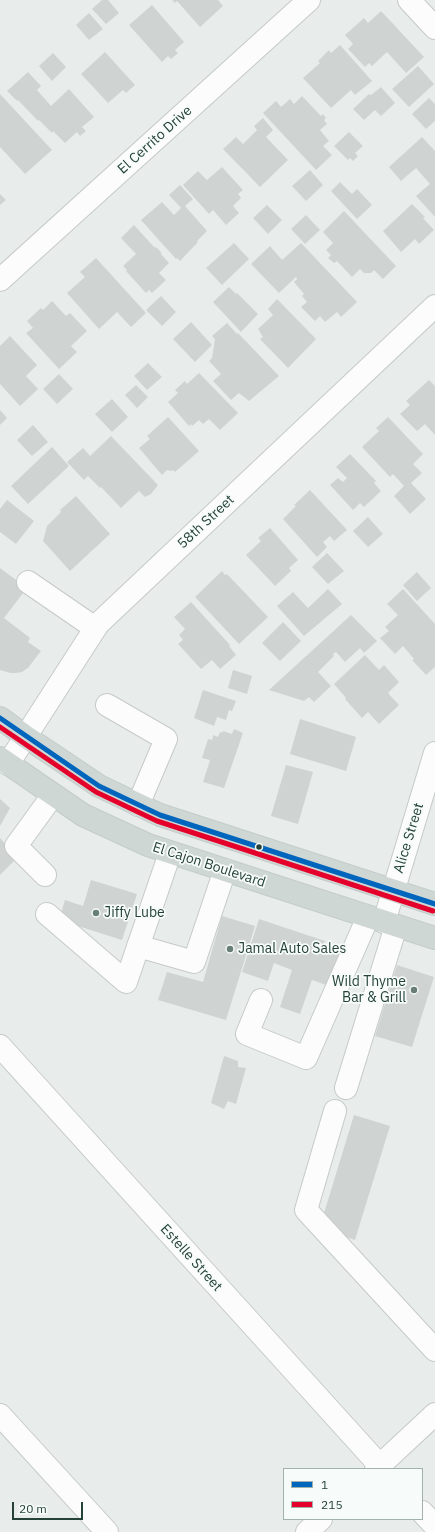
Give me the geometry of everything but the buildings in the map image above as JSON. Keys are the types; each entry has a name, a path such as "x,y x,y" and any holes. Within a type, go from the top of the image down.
{"main road":[{"path":"0,718 99,786 160,815 435,904"},
{"name":"El Cajon Boulevard","path":"4,761 83,815 148,845 435,938"}],"street":[{"name":"El Cerrito Drive","path":"0,280 309,0"},
{"path":"409,0 435,28"},
{"name":"58th Street","path":"4,761 26,737 95,628 435,306"},
{"path":"28,582 95,628"},
{"path":"107,706 166,739 138,804"},
{"name":"Alice Street","path":"383,922 435,753"},
{"path":"45,875 16,846 53,795"},
{"path":"47,914 126,982 170,853"},
{"path":"138,946 194,962 225,870"},
{"path":"261,1000 247,1034 306,1058 383,922"},
{"path":"346,1088 383,922"},
{"name":"Estelle Street","path":"0,1046 379,1468"},
{"path":"335,1111 306,1210 435,1350"},
{"path":"379,1468 435,1414"},
{"path":"0,1415 107,1532"},
{"path":"423,1513 435,1526"},
{"path":"307,1532 320,1520"}],"transit line":[{"name":"1","path":"0,718 99,786 160,815 435,904"},
{"name":"215","path":"0,727 96,792 157,821 433,911"}],"place":[{"name":"Jiffy Lube","path":"96,913"},
{"name":"Jamal Auto Sales","path":"230,949"},
{"name":"Wild Thyme Bar & Grill","path":"414,990"}]}
